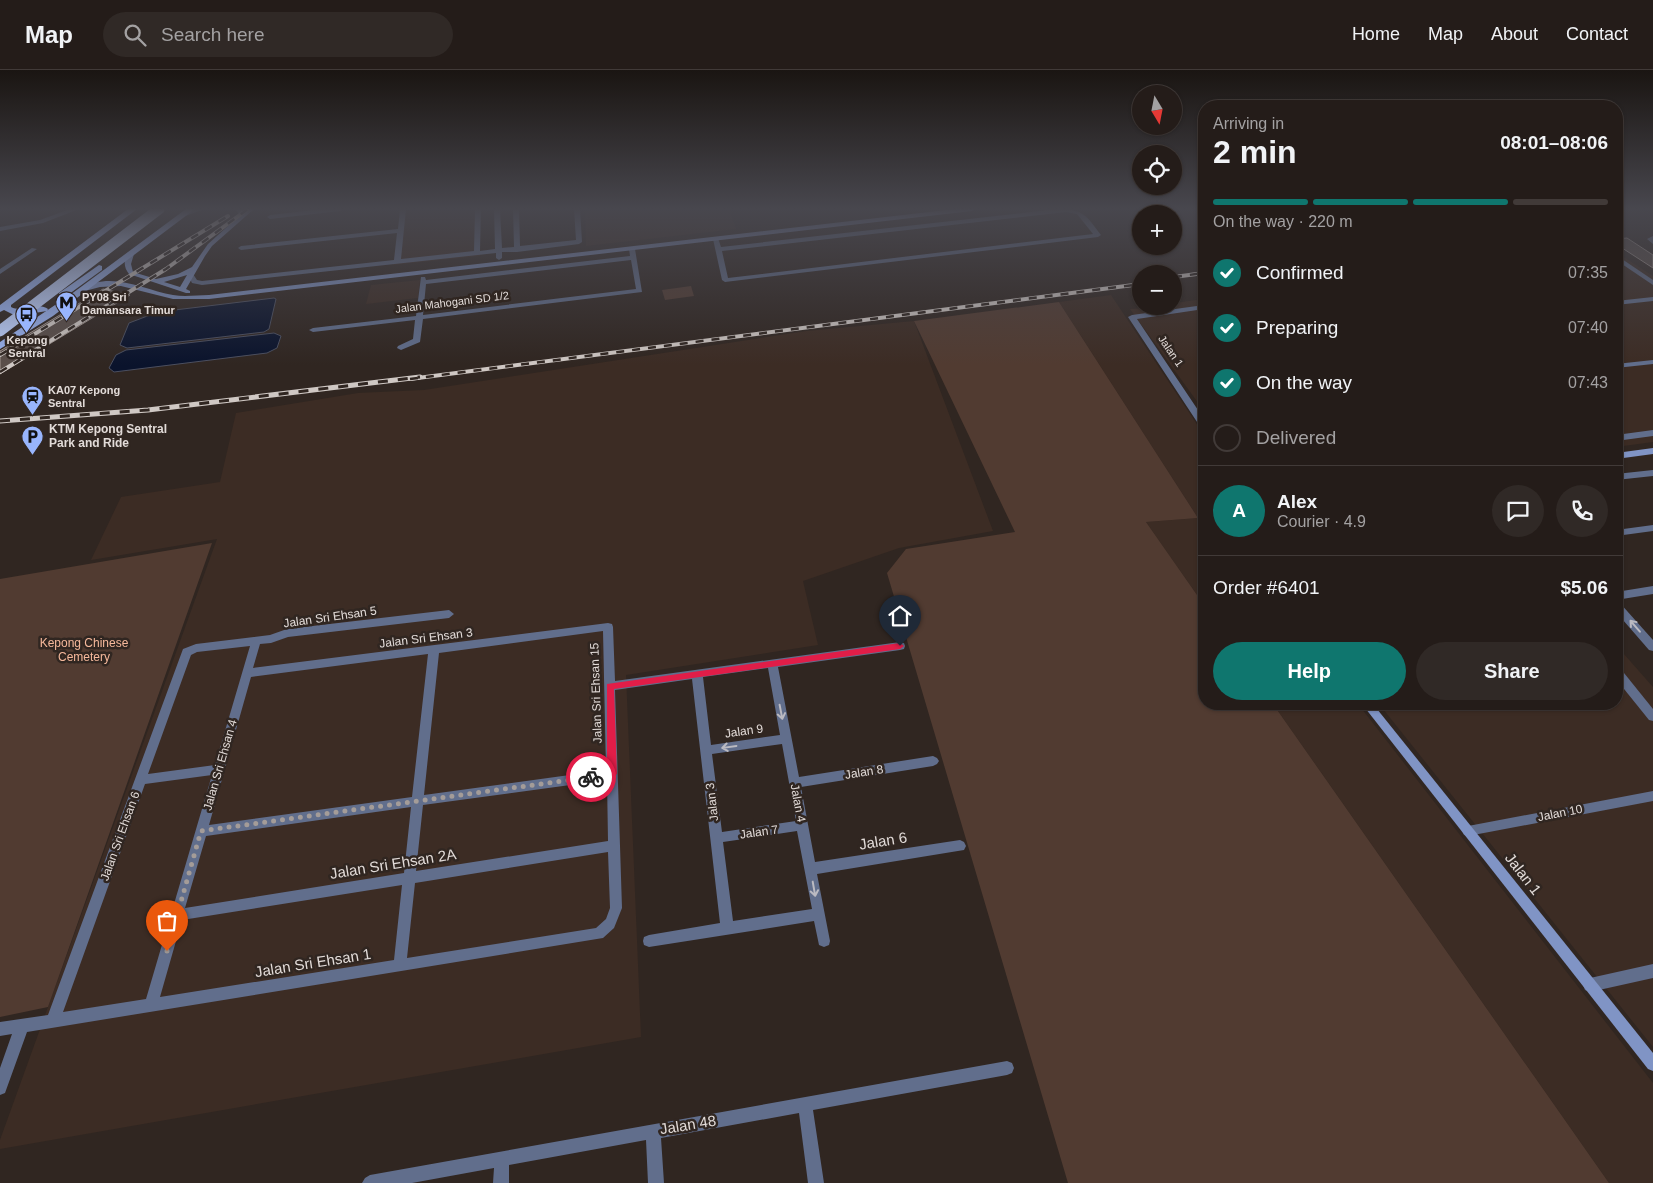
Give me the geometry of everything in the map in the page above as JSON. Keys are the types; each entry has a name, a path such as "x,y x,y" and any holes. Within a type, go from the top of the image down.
{"highway":[{"path":"0,321 79,261"},
{"path":"0,331 91,261"}],"main road":[{"path":"44,309 16,313 3,307 64,261"},
{"path":"0,341 112,261"},
{"path":"0,346 27,330 122,261"}],"street":[{"path":"0,272 16,261"},
{"path":"128,261 128,270 137,277 192,293 196,297"},
{"path":"182,290 200,261"},
{"path":"191,276 194,282 202,283 415,261"},
{"path":"499,261 499,265"},
{"path":"85,289 107,283 125,283 184,298 533,261"},
{"path":"423,282 608,261"},
{"name":"Jalan Mahogani SD 1/2","path":"313,330 640,291 635,261"},
{"path":"721,261 726,280 887,261"},
{"path":"1623,263 1653,283"},
{"path":"153,282 173,278 196,267"},
{"path":"400,348 417,340 424,273"},
{"path":"1623,302 1653,299"},
{"name":"Jalan 1","path":"1198,308 1132,317 1198,417"},
{"path":"1623,365 1653,362"},
{"path":"1623,437 1653,433"},
{"path":"1623,455 1653,451"},
{"path":"1623,476 1653,473"},
{"path":"1623,532 1653,528"},
{"path":"1623,595 1653,590"},
{"path":"1623,613 1653,647"},
{"name":"Jalan Sri Ehsan 5","path":"187,652 196,648 271,639 287,633 449,614"},
{"name":"Jalan Sri Ehsan 3","path":"247,673 608,627"},
{"name":"Jalan Sri Ehsan 15","path":"608,627 616,908"},
{"name":"Jalan Sri Ehsan 4","path":"151,1005 256,641"},
{"path":"610,689 654,685 667,680 697,675 900,646"},
{"path":"400,965 434,649"},
{"name":"Jalan Sri Ehsan 6","path":"53,1020 187,652"},
{"name":"Jalan 4","path":"772,664 824,941"},
{"name":"Jalan 3","path":"697,675 727,928"},
{"path":"1623,681 1653,718"},
{"name":"Jalan 1","path":"1372,710 1653,1064"},
{"name":"Jalan 9","path":"706,750 786,739"},
{"name":"Jalan 8","path":"794,783 933,761"},
{"path":"140,780 219,769"},
{"path":"201,831 612,774"},
{"name":"Jalan 10","path":"1468,830 1653,796"},
{"name":"Jalan 7","path":"716,838 802,826"},
{"name":"Jalan Sri Ehsan 2A","path":"177,915 614,846"},
{"name":"Jalan 6","path":"810,869 960,846"},
{"name":"Jalan Sri Ehsan 1","path":"0,1029 598,934 611,923 616,908"},
{"path":"649,941 819,914"},
{"path":"1590,985 1653,971"},
{"path":"0,1088 22,1025"},
{"name":"Jalan 48","path":"370,1183 653,1131 805,1106 1007,1068"},
{"path":"805,1106 816,1183"},
{"path":"653,1131 656,1183"},
{"path":"501,1183 502,1158"}],"shaded area":[{"path":"394,261 432,261 393,265"},
{"path":"1623,261 1630,261 1653,276 1653,442 1623,446"},
{"path":"420,280 418,298 366,304 371,285"},
{"path":"1111,295 1198,426 1198,518 1059,302"},
{"path":"1198,300 1198,403 1134,315 1182,315 1182,302"},
{"path":"914,321 993,531 899,548 803,581 818,645 626,675 641,1037 0,1149 0,1140 217,539 91,560 121,497 220,482 236,413 358,393 424,390 806,331"},
{"path":"1198,518 1198,596 1146,522"},
{"path":"1623,653 1653,687 1653,1047 1384,710 1623,710"},
{"path":"1277,710 1363,710 1653,1083 1653,1183 1609,1183"}],"green space":[{"path":"691,286 694,296 665,300 662,290"},
{"path":"1059,302 1198,518 1146,522 1198,596 1198,710 1277,710 1609,1183 1068,1183 887,573 906,549 1015,532 914,321"},
{"name":"Kepong Chinese Cemetery","path":"212,543 48,1007 0,1017 0,579"}],"water":[{"path":"276,299 269,329 264,332 127,348 120,345 129,323 158,312"},
{"path":"274,333 281,336 277,348 267,353 114,372 109,368 116,355 126,350"}],"building":[{"path":"1642,261 1653,261 1653,268"},
{"name":"PY08 Sri Damansara Timur","path":"103,289 130,295 0,374 0,351"}],"railway":[{"path":"0,355 154,261"},
{"path":"0,372 177,261"},
{"path":"1182,276 1198,274"},
{"path":"410,379 1132,285"},
{"path":"0,421 148,410 420,377"}],"way so far":[{"path":"167,951 201,831 591,777"}],"place":[{"name":"PY08 Sri Damansara Timur","path":"66,322"},
{"name":"Kepong Sentral","path":"27,333"},
{"name":"KA07 Kepong Sentral","path":"32,415"},
{"name":"KTM Kepong Sentral Park and Ride","path":"33,455"}],"route":[{"path":"591,777 612,774 610,686 667,680 900,646"}]}
